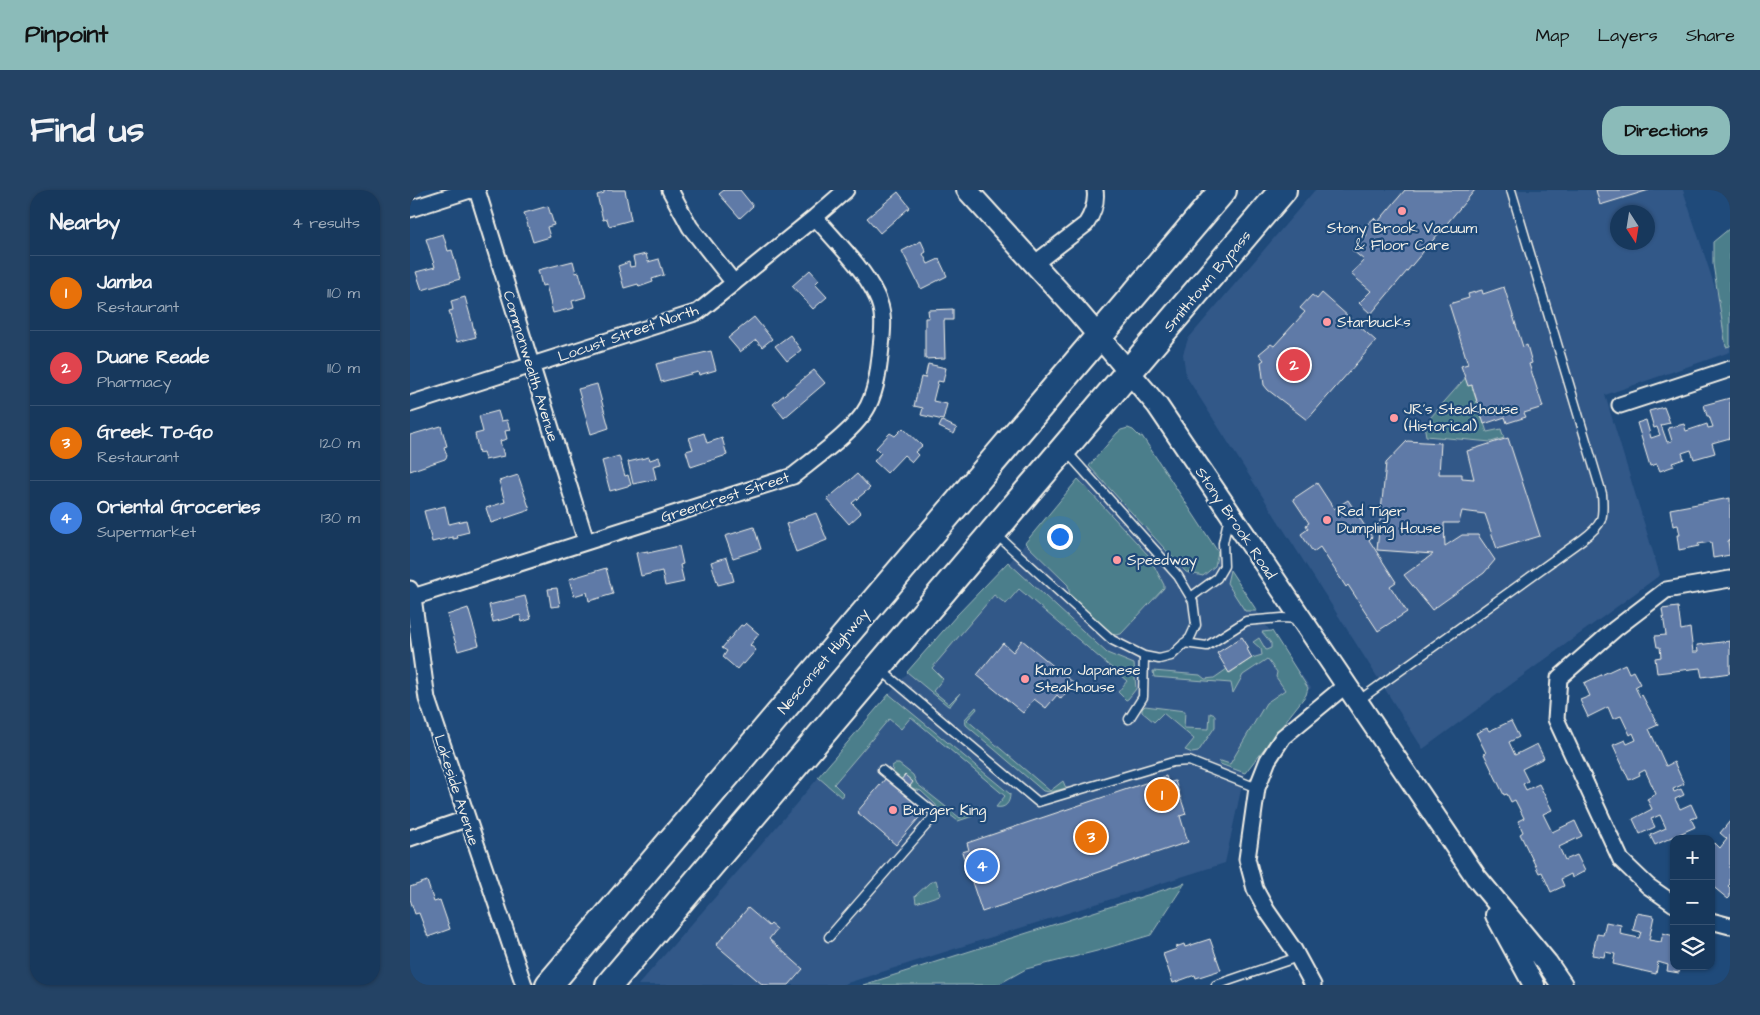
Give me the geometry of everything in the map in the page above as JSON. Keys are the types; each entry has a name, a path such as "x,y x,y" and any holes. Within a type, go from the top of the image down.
{"highway":[{"path":"1098,336 1223,190"},
{"name":"Smithtown Bypass","path":"1129,372 1283,190"},
{"name":"Nesconset Highway","path":"549,985 1098,336"},
{"path":"609,985 1129,372"}],"main road":[{"name":"Stony Brook Road","path":"967,190 1098,336 1156,405 1476,878 1534,985"},
{"name":"Stony Brook Road","path":"1476,878 1547,963 1562,985"}],"street":[{"path":"410,209 470,190"},
{"name":"Commonwealth Avenue","path":"477,190 586,541"},
{"path":"670,190 690,227 734,283"},
{"name":"Locust Street North","path":"410,404 698,312 815,218 846,190"},
{"path":"1034,264 1086,224 1094,209 1096,191"},
{"name":"Greencrest Street","path":"411,593 586,541 793,476 830,447 863,413 872,397 879,370 884,327 877,296 862,272 815,218"},
{"path":"1620,405 1730,370"},
{"path":"1670,901 1648,886 1621,860 1556,719 1559,678 1615,629 1666,590 1730,579"},
{"name":"Lakeside Avenue","path":"411,593 427,699 466,819 524,985"},
{"path":"1313,985 1298,957 1267,911 1255,889 1247,859 1252,813 1257,788 1268,760 1283,737 1346,685"},
{"path":"410,838 466,819"},
{"path":"1715,922 1730,926"}],"lane":[{"path":"1358,702 1591,534 1598,528 1604,512 1602,494 1511,190"},
{"path":"994,532 1112,640 1144,656 1159,659 1171,656 1190,638 1196,625 1193,601 1178,576 1064,449"},
{"path":"1191,597 1217,578 1224,566 1223,543 1229,514"},
{"path":"1184,644 1207,646 1246,621 1282,618 1301,619"},
{"path":"1129,718 1143,696 1144,656"},
{"path":"878,668 1038,802 1174,762 1189,761 1257,788"},
{"path":"829,937 936,814 882,770"},
{"path":"1216,985 1298,957"}],"shaded area":[{"path":"1315,190 1683,190 1730,333 1730,352 1605,395 1660,575 1423,749 1186,376 1183,354 1188,339"},
{"path":"1128,428 1140,437 1142,436 1281,648 1311,688 1305,692 1246,767 1225,863 841,985 638,985 761,845 957,615 1005,568 1117,433"}],"green space":[{"path":"1730,228 1730,346 1726,347 1713,264 1713,242"},
{"path":"1468,375 1487,432 1501,429 1504,438 1491,442 1426,436 1425,430 1431,423 1430,418"},
{"path":"1128,428 1140,437 1142,436 1218,552 1215,566 1203,576 1186,572 1089,466 1117,433"},
{"path":"1078,479 1149,556 1164,585 1164,588 1121,634 1115,635 1090,616 1070,597 1068,585 1025,543"},
{"path":"1008,562 1107,653 1134,664 1136,689 1128,699 1126,700 1118,692 1127,681 1019,589 1006,604 994,595 932,668 943,679 933,691 949,704 960,693 950,706 907,672 957,615"},
{"path":"1230,570 1257,611 1245,611 1227,583"},
{"path":"1272,631 1308,688 1306,695 1245,773 1219,762 1230,764 1266,703 1285,690 1276,677 1277,672 1267,659 1243,675 1233,693 1231,683 1154,677 1153,671 1200,675 1205,679 1214,678 1227,669 1230,673 1252,658 1262,655 1261,649 1253,642 1259,638 1266,650 1271,648 1271,643 1262,632"},
{"path":"889,694 1010,794 1006,805 996,807 1005,796 911,717 901,729 889,719 834,784 844,794 843,796 841,797 818,777"},
{"path":"1145,706 1185,711 1184,728 1209,729 1210,713 1215,715 1215,727 1198,752 1192,753 1185,750 1194,739 1163,713 1154,722 1142,712"},
{"path":"976,707 977,709 967,720 1050,791 1063,781 1066,788 1051,792 1043,791 966,725 965,719"},
{"path":"899,764 913,775 917,784 960,818 973,811 975,813 973,816 958,821 945,811 934,825 931,826 930,824 937,814 936,805 921,791 911,788 893,772 892,766"},
{"path":"936,880 940,895 916,903 915,896 929,883"},
{"path":"1185,883 1151,935 1026,969 997,985 863,985"}],"building":[{"path":"604,190 625,190 631,220 609,226 607,219 603,220 597,195 604,193"},
{"path":"724,190 740,190 753,206 740,218 719,194"},
{"path":"1405,190 1475,190 1371,314 1359,303 1371,291 1351,274 1364,260 1352,250 1367,235 1362,229 1374,218 1378,222"},
{"path":"1596,190 1649,190 1600,205"},
{"path":"898,192 910,207 880,233 867,218"},
{"path":"548,206 554,225 547,227 550,237 533,242 524,213"},
{"path":"443,234 448,251 452,250 460,279 422,290 416,272 435,267 426,239"},
{"path":"921,241 926,252 923,254 928,264 939,259 947,276 921,289 902,251"},
{"path":"646,254 648,262 659,259 664,275 652,279 653,282 639,287 638,284 624,288 618,266 629,262 630,267 635,266 633,257"},
{"path":"573,261 576,273 579,272 586,297 572,301 574,308 553,313 546,285 542,286 538,270"},
{"path":"810,270 819,280 815,284 827,297 813,309 792,286"},
{"path":"1504,287 1523,347 1527,345 1532,363 1529,364 1543,407 1524,413 1526,417 1507,423 1505,417 1484,424 1472,385 1468,386 1461,366 1468,364 1449,304 1469,298 1468,294 1482,290 1483,294"},
{"path":"1322,293 1376,341 1307,420 1264,385 1261,362 1264,360 1259,354 1271,344 1274,346 1305,312 1300,308 1312,295 1317,299"},
{"path":"465,297 476,337 457,342 449,311 453,310 451,301"},
{"path":"953,309 953,320 944,320 945,358 925,359 925,318 929,318 928,310"},
{"path":"754,317 772,339 762,347 756,340 740,352 728,338"},
{"path":"790,335 801,350 787,361 775,346"},
{"path":"711,351 716,370 699,375 698,372 661,382 656,364"},
{"path":"928,364 946,368 943,382 938,381 933,401 947,404 943,420 921,415 923,408 914,406 921,377 925,378"},
{"path":"814,370 825,383 784,418 773,404"},
{"path":"597,384 609,428 591,434 578,389"},
{"path":"1730,398 1730,438 1712,443 1715,453 1694,459 1691,450 1682,453 1684,459 1672,463 1674,466 1660,471 1657,464 1650,466 1637,423 1646,420 1651,438 1660,435 1657,427 1654,428 1649,411 1664,407 1670,423 1661,425 1667,442 1672,441 1668,428 1684,424 1686,431 1707,424 1708,428 1713,427 1704,405"},
{"path":"498,411 501,421 507,420 510,430 505,431 507,439 500,441 504,456 485,460 483,452 479,453 475,434 483,432 479,416"},
{"path":"942,421 957,428 954,434 939,427"},
{"path":"441,426 447,446 444,447 447,456 445,459 410,471 410,435"},
{"path":"903,428 922,446 915,452 918,455 912,462 904,455 887,473 874,461 881,453 876,448 890,433 895,436"},
{"path":"704,433 707,443 722,438 727,455 691,467 686,451 693,449 689,438"},
{"path":"1508,438 1540,536 1497,549 1485,514 1462,511 1459,523 1444,523 1445,546 1462,535 1478,535 1495,560 1484,573 1432,610 1404,575 1433,554 1377,550 1386,463 1407,441 1441,443 1439,474 1462,474 1462,478 1474,479 1467,451"},
{"path":"619,456 625,476 628,475 631,485 610,491 602,461"},
{"path":"649,457 650,460 659,457 661,464 653,466 656,479 633,484 628,462"},
{"path":"857,474 870,488 852,503 861,513 849,524 827,499"},
{"path":"518,475 530,510 491,523 486,508 505,502 499,481"},
{"path":"1317,483 1334,509 1348,500 1372,537 1369,540 1396,582 1390,586 1407,612 1378,631 1320,547 1313,552 1301,534 1308,529 1306,525 1309,523 1293,499"},
{"path":"1730,498 1730,540 1728,541 1730,555 1713,558 1711,542 1679,550 1677,535 1680,535 1678,525 1673,526 1670,509"},
{"path":"445,506 449,524 466,520 469,532 457,535 458,538 453,539 453,537 432,542 424,511"},
{"path":"816,513 827,540 796,552 786,524"},
{"path":"754,527 761,549 733,558 725,536"},
{"path":"679,546 683,564 680,565 684,582 665,586 662,571 641,576 636,553 648,551 648,553"},
{"path":"727,557 734,581 718,585 711,562"},
{"path":"606,568 613,594 589,601 587,592 574,596 569,579"},
{"path":"557,588 560,606 551,607 548,589"},
{"path":"525,596 531,619 522,622 520,615 493,622 489,605"},
{"path":"1678,607 1681,630 1690,628 1693,652 1698,652 1697,645 1730,641 1730,673 1702,677 1700,668 1657,673 1655,658 1661,657 1660,647 1657,647 1655,636 1666,635 1662,609"},
{"path":"468,608 479,645 458,651 447,615"},
{"path":"746,623 759,634 750,645 756,650 737,669 723,657 727,651 722,648 741,625 743,626"},
{"path":"1242,637 1249,648 1247,649 1252,658 1229,673 1217,653"},
{"name":"Kumo Japanese Steakhouse","path":"1022,640 1074,683 1061,699 1057,695 1046,708 1034,699 1023,713 977,675 1003,643 1013,652"},
{"path":"1625,664 1629,673 1633,671 1640,684 1635,687 1640,697 1642,695 1658,725 1649,729 1666,766 1674,762 1684,784 1673,789 1674,792 1681,789 1684,795 1675,799 1680,809 1691,804 1697,817 1691,819 1695,827 1677,835 1670,835 1670,838 1655,845 1650,835 1666,828 1660,815 1651,819 1655,827 1640,834 1633,819 1652,809 1647,799 1656,794 1645,770 1639,773 1640,775 1629,780 1613,745 1625,740 1627,744 1636,740 1633,733 1630,735 1621,716 1613,719 1608,707 1588,717 1580,700 1590,696 1584,683"},
{"path":"1511,721 1519,737 1509,742 1515,755 1537,744 1544,758 1522,769 1528,781 1523,784 1526,790 1539,784 1552,810 1543,814 1552,832 1575,821 1582,836 1559,847 1565,860 1577,855 1585,871 1572,878 1571,874 1561,879 1564,886 1551,892 1542,872 1539,873 1520,834 1523,832 1518,821 1524,818 1515,800 1511,802 1507,794 1504,795 1476,733 1487,728 1489,731"},
{"name":"Burger King","path":"905,775 913,782 907,790 928,807 896,845 857,812 886,778 896,786"},
{"path":"1166,776 1168,783 1175,781 1186,814 1180,816 1188,842 982,912 962,852 969,850 967,843"},
{"path":"1730,821 1730,884 1728,886 1730,888 1730,897 1728,899 1715,888 1715,843 1720,848 1727,839 1720,833"},
{"path":"427,881 434,902 440,900 450,929 428,937 419,913 415,914 410,899 410,887"},
{"path":"748,908 769,926 771,924 777,929 769,939 803,969 789,985 763,985 716,945"},
{"path":"1637,913 1654,916 1649,940 1661,942 1663,933 1670,935 1670,970 1679,970 1679,973 1667,971 1668,965 1658,962 1656,974 1613,964 1615,954 1605,952 1604,957 1592,955 1597,934 1603,935 1606,922 1621,925 1620,934 1639,938 1641,932 1633,930"},
{"path":"1210,939 1221,970 1196,978 1195,975 1173,983 1163,954 1177,949 1176,947 1184,944 1185,947"}],"place":[{"name":"Stony Brook Vacuum & Floor Care","path":"1402,211"},
{"name":"Starbucks","path":"1327,322"},
{"name":"Duane Reade","path":"1294,365"},
{"name":"JR's Steakhouse (Historical)","path":"1394,418"},
{"name":"Red Tiger Dumpling House","path":"1327,520"},
{"name":"Speedway","path":"1117,560"},
{"name":"Kumo Japanese Steakhouse","path":"1025,679"},
{"name":"Jamba","path":"1162,795"},
{"name":"Burger King","path":"893,810"},
{"name":"Greek To-Go","path":"1091,837"},
{"name":"Oriental Groceries","path":"982,866"}]}
